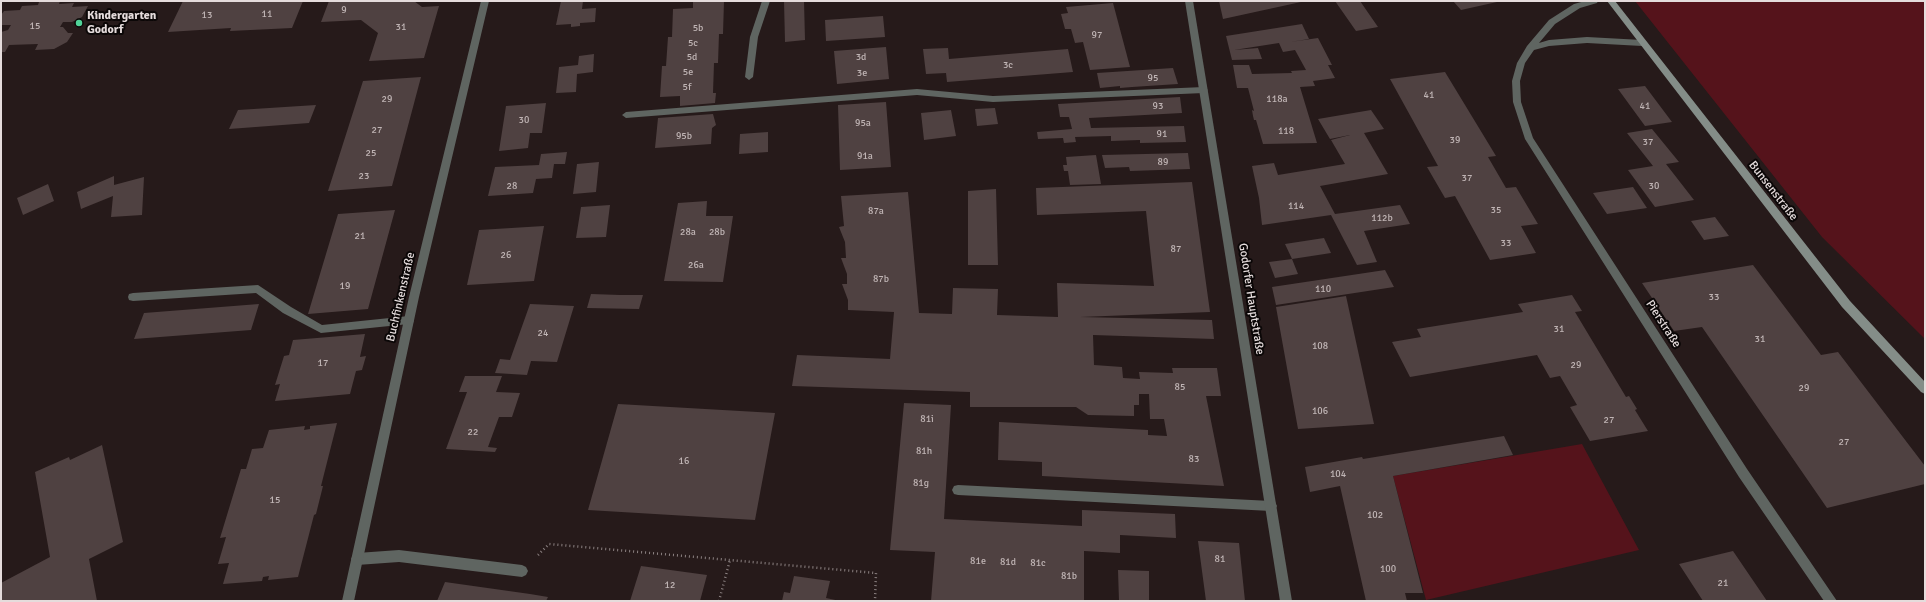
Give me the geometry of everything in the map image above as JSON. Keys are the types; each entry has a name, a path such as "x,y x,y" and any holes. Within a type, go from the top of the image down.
{"main road":[{"name":"Bunsenstraße","path":"1611,1 1642,43 1846,304 1925,389"}],"street":[{"name":"Buchfinkenstraße","path":"348,601 409,320 485,1"},
{"path":"749,77 754,38 766,1"},
{"name":"Godorfer Hauptstraße","path":"1189,1 1286,601"},
{"name":"Pierstraße","path":"1594,1 1577,6 1552,22 1530,48 1522,63 1516,81 1517,102 1529,139 1742,473 1831,601"},
{"path":"1530,48 1549,43 1587,40 1642,43"},
{"path":"626,115 918,92 993,99 1204,90"},
{"path":"133,297 258,289 287,310 321,329 409,320"},
{"path":"958,490 1271,506"},
{"path":"357,559 399,556 522,571"}],"path":[{"path":"522,571 549,544 876,573 875,601"},
{"path":"719,601 730,560"}],"shaded area":[{"path":"1635,1 1925,1 1925,339 1822,237"},
{"path":"1582,444 1639,550 1426,600 1393,476"}],"building":[{"path":"60,1 59,4 74,3 72,7 88,6 82,17 72,22 63,22 60,27 63,27 68,33 73,33 67,42 54,49 35,50 38,44 9,45 5,52 1,52 1,32 8,30 11,25 1,25 1,15 4,11 20,10 22,6 38,5 39,2"},
{"path":"183,1 303,1 292,28 230,31 231,28 168,32"},
{"path":"329,1 414,1 422,7 439,6 424,58 369,61 378,33 361,20 321,22"},
{"path":"561,1 583,1 582,9 596,8 595,22 580,23 580,26 571,27 571,24 556,25"},
{"path":"693,1 724,1 723,34 719,34 718,63 714,63 713,93 716,93 715,103 680,106 680,96 660,97 662,66 666,66 668,37 672,37 673,9 693,8"},
{"path":"784,1 804,1 805,40 785,42"},
{"path":"1219,1 1301,1 1301,2 1223,19"},
{"path":"1335,1 1360,1 1378,27 1356,31"},
{"path":"1453,1 1497,1 1497,2 1461,10"},
{"path":"1113,3 1130,67 1090,70 1083,42 1075,43 1071,29 1065,29 1061,14 1068,13 1066,7"},
{"path":"883,16 885,37 826,41 825,20"},
{"path":"1302,24 1309,39 1290,42 1318,38 1332,65 1328,65 1335,78 1313,81 1315,86 1300,87 1317,143 1263,144 1256,120 1254,120 1252,110 1254,111 1248,88 1237,88 1233,65 1249,65 1252,74 1292,73 1291,71 1306,70 1295,50 1283,52 1279,43 1234,50 1258,48 1262,59 1232,60 1226,36"},
{"path":"886,47 889,79 837,84 834,51"},
{"path":"948,48 949,59 1068,49 1073,72 947,82 946,73 926,74 923,49"},
{"path":"594,54 593,72 577,74 576,92 556,93 559,67 578,65 579,56"},
{"path":"1173,68 1178,84 1100,88 1097,73"},
{"path":"1445,72 1496,156 1488,157 1506,188 1516,187 1538,224 1521,226 1536,253 1490,260 1455,196 1445,198 1427,167 1438,166 1390,79"},
{"path":"421,77 392,186 328,191 363,81"},
{"path":"1645,86 1672,122 1645,126 1618,89"},
{"path":"1180,97 1182,113 1089,118 1091,128 1184,126 1186,142 1140,143 1140,140 1111,141 1111,136 1075,137 1076,142 1064,143 1063,138 1038,139 1037,132 1072,129 1069,117 1060,117 1058,104"},
{"path":"886,102 891,167 840,170 838,105"},
{"path":"546,103 542,133 530,133 528,148 499,151 506,106"},
{"path":"316,105 309,123 229,129 238,110"},
{"path":"995,108 998,124 977,126 975,109"},
{"path":"951,110 956,136 924,140 921,113"},
{"path":"1371,110 1384,129 1364,133 1388,174 1320,186 1335,214 1400,205 1410,224 1364,231 1377,262 1357,265 1331,215 1262,225 1259,198 1252,166 1274,163 1278,175 1345,164 1331,140 1350,135 1330,139 1318,119"},
{"path":"713,114 716,125 712,128 711,144 655,148 658,118"},
{"path":"1652,129 1679,162 1666,164 1694,200 1655,207 1628,170 1653,166 1627,133"},
{"path":"768,132 768,152 739,154 740,134"},
{"path":"567,152 565,164 554,164 552,178 536,179 533,193 488,196 495,167 539,165 541,154"},
{"path":"1188,153 1190,169 1130,171 1129,167 1105,168 1102,155"},
{"path":"1096,155 1101,184 1070,185 1068,171 1064,171 1063,165 1067,165 1066,157"},
{"path":"599,162 596,192 573,194 577,164"},
{"path":"114,176 114,185 144,177 142,215 111,217 113,196 81,209 77,192"},
{"path":"1192,182 1210,312 1080,317 1212,320 1214,339 1093,335 1094,365 1122,367 1123,378 1140,379 1139,372 1173,373 1172,368 1217,368 1221,396 1206,396 1224,486 1042,476 1042,462 998,460 999,422 1148,430 1148,435 1167,436 1164,419 1150,419 1149,394 1139,394 1139,405 1134,405 1134,416 1088,415 1076,407 970,407 970,392 792,386 797,355 890,359 894,312 848,310 848,300 842,284 847,284 847,274 841,258 846,258 845,242 839,227 844,226 841,196 908,192 919,313 952,314 953,288 998,289 997,315 1058,317 1057,283 1154,286 1146,211 1037,215 1036,188"},
{"path":"48,184 54,201 23,215 17,198"},
{"path":"1633,187 1647,208 1607,214 1593,193"},
{"path":"996,189 998,265 968,265 968,191"},
{"path":"707,201 706,216 733,216 723,282 664,281 678,203"},
{"path":"610,205 606,237 576,238 581,207"},
{"path":"395,210 368,309 308,314 338,214"},
{"path":"1715,217 1729,236 1704,240 1691,221"},
{"path":"544,226 534,281 467,285 479,230"},
{"path":"1324,238 1331,253 1292,259 1285,244"},
{"path":"1292,259 1298,274 1275,278 1269,262"},
{"path":"1753,265 1821,355 1838,352 1925,466 1925,484 1827,508 1702,327 1674,331 1642,283"},
{"path":"1385,270 1394,287 1276,305 1272,287"},
{"path":"591,294 643,295 639,309 587,308"},
{"path":"1572,295 1582,311 1575,312 1626,397 1629,396 1637,409 1635,410 1648,431 1590,441 1570,407 1577,405 1560,376 1550,378 1537,355 1410,377 1392,342 1421,337 1417,329 1523,312 1518,304"},
{"path":"1346,296 1374,424 1298,429 1276,307"},
{"path":"259,304 251,330 134,339 144,313"},
{"path":"530,304 574,306 557,362 531,361 527,375 495,373 500,359 510,360"},
{"path":"365,334 360,357 366,356 362,370 356,371 350,394 275,401 280,384 275,385 284,356 289,355 293,340"},
{"path":"465,376 502,376 496,392 520,393 512,417 499,417 488,447 497,448 495,452 446,449 467,392 459,392"},
{"path":"904,403 951,405 944,519 1082,526 1082,510 1175,514 1176,538 1120,535 1120,553 1084,551 1084,601 931,601 935,552 890,550"},
{"path":"618,404 775,413 755,520 588,510"},
{"path":"337,423 321,486 323,486 316,514 314,515 298,577 268,580 269,576 263,577 262,581 223,584 229,563 218,564 226,537 220,538 241,469 246,469 252,449 263,448 269,430 305,426 304,430 310,429 310,426"},
{"path":"1504,436 1513,455 1393,476 1423,593 1405,593 1407,601 1366,601 1340,486 1310,492 1305,467"},
{"path":"102,445 123,542 89,559 97,601 1,601 1,583 50,557 35,472 69,457 70,460"},
{"path":"1198,541 1239,543 1245,601 1206,601"},
{"path":"1733,551 1767,601 1703,601 1679,564"},
{"path":"641,566 707,575 700,601 630,601"},
{"path":"1118,570 1149,571 1149,601 1119,601"},
{"path":"794,576 830,581 826,598 840,601 782,601 784,592 790,593"},
{"path":"445,582 548,597 546,601 437,601"}],"place":[{"name":"Kindergarten Godorf","path":"79,23"}]}
